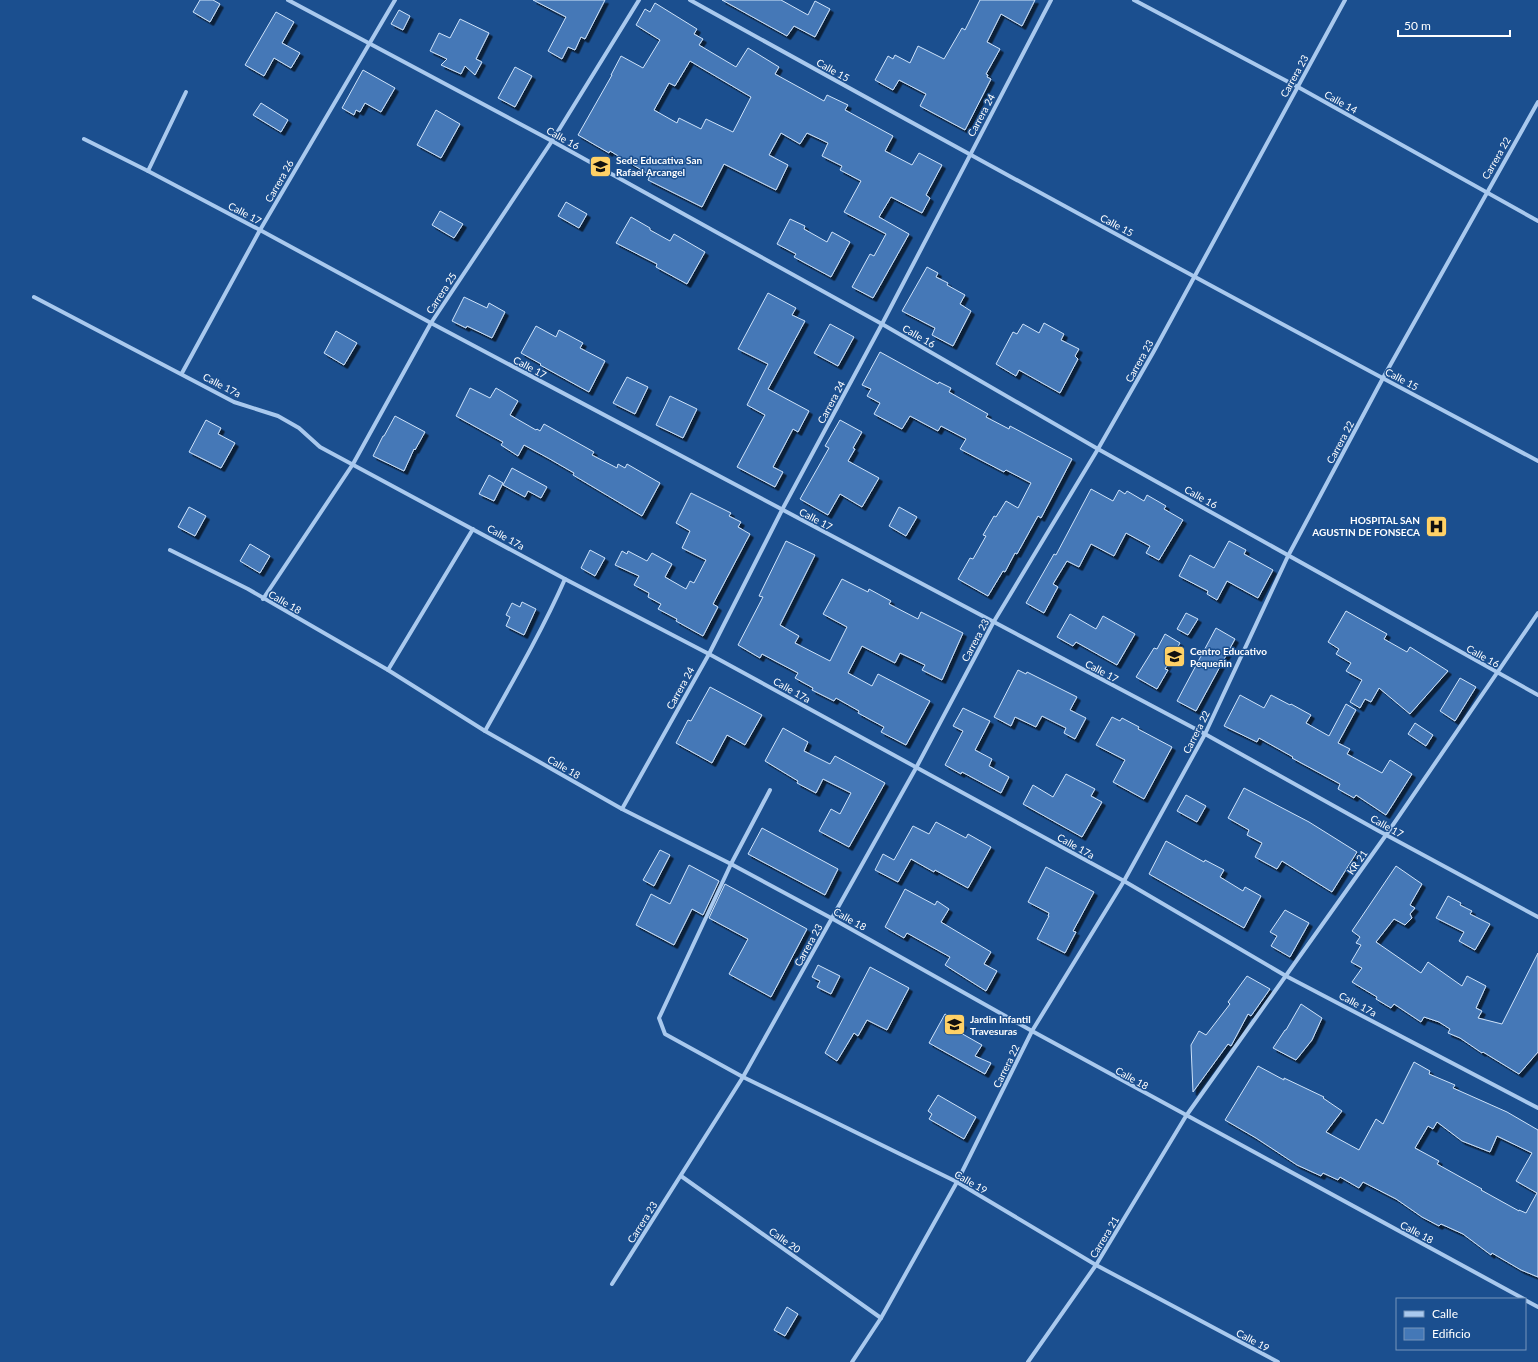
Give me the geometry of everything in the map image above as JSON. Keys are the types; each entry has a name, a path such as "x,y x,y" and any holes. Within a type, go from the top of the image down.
{"street":[{"name":"Calle 16","path":"288,0 552,141 882,324 1098,449 1538,695"},
{"name":"Carrera 26","path":"182,373 260,230 395,0"},
{"name":"Carrera 25","path":"263,599 354,464 431,323 552,141 639,0"},
{"name":"Calle 15","path":"690,0 969,154 1538,461"},
{"name":"Carrera 24","path":"622,809 709,654 782,510 882,324 969,154 1051,0"},
{"name":"Calle 14","path":"1134,0 1298,87 1538,221"},
{"name":"Carrera 23","path":"612,1284 743,1077 833,919 916,768 993,622 1098,449 1154,351 1346,0"},
{"path":"148,171 186,92"},
{"name":"Carrera 22","path":"852,1362 881,1318 957,1182 1032,1032 1124,881 1205,734 1288,556 1383,378 1538,102"},
{"name":"Calle 17","path":"84,139 260,230 431,323 1205,734 1386,835 1538,917"},
{"name":"Calle 17a","path":"34,297 182,373 234,402 278,416 299,428 320,447 473,528 565,579 709,654 1124,881 1286,976 1538,1108"},
{"path":"388,670 473,528"},
{"name":"Calle 18","path":"170,550 248,589 388,670 486,731 622,809 731,864 833,919 1032,1032 1522,1298"},
{"path":"486,731 529,654 565,579"},
{"name":"KR 21","path":"1186,1116 1386,835 1538,613"},
{"path":"731,864 770,790"},
{"name":"Calle 19","path":"731,864 658,1018 665,1034 743,1077 957,1182 1096,1265 1278,1362"},
{"name":"Carrera 21","path":"1028,1362 1096,1265 1186,1116"},
{"name":"Calle 20","path":"681,1176 881,1318"},
{"name":"Calle 18","path":"1526,1300 1538,1307"}],"building":[{"path":"200,0 213,0 220,4 210,22 193,12"},
{"path":"533,0 605,0 585,39 581,37 575,50 568,47 562,59 548,51 566,17"},
{"path":"722,0 781,0 808,15 815,1 830,9 815,37 794,26 787,36"},
{"path":"980,0 1035,0 1022,26 1001,14 987,42 1000,49 986,74 988,75 987,77 991,79 965,130 920,106 926,94 899,80 893,90 875,80 888,56 893,59 895,55 910,63 918,46 944,59 962,28 965,30"},
{"path":"655,3 697,29 694,34 703,39 699,45 736,67 748,48 779,67 775,74 824,101 827,95 848,105 845,110 893,136 885,151 912,165 919,153 942,165 926,195 930,198 922,213 891,197 879,217 909,234 873,298 852,287 870,254 874,256 886,234 844,212 861,181 840,170 842,166 822,156 828,143 807,133 800,144 781,133 769,155 788,165 776,190 724,164 702,207 648,180 650,175 610,151 609,153 578,135 621,56 643,68 660,40 636,25 645,9 650,12","holes":["690,61 751,97 733,132 706,119 701,129 679,118 677,123 654,110 669,83 675,86"]},
{"path":"399,10 410,16 403,30 391,24"},
{"path":"276,12 294,22 282,43 300,53 291,68 274,58 264,76 245,65"},
{"path":"460,19 489,33 476,59 482,62 475,75 465,66 461,74 441,65 447,59 430,51 439,33 450,38"},
{"path":"515,67 532,76 515,107 498,98"},
{"path":"363,70 395,88 381,112 365,103 360,112 356,110 354,115 342,108"},
{"path":"261,103 288,120 281,132 253,115"},
{"path":"436,110 460,124 441,158 417,145"},
{"path":"566,202 587,214 579,228 558,216"},
{"path":"440,211 463,224 454,238 432,225"},
{"path":"631,217 670,241 674,234 705,252 687,284 656,267 657,264 616,243"},
{"path":"790,219 805,226 804,229 827,242 832,232 850,242 831,277 794,257 796,254 777,244"},
{"path":"927,267 938,273 936,277 948,283 947,285 965,295 960,304 971,311 953,346 932,335 935,328 902,311"},
{"path":"768,293 796,308 792,315 805,321 768,389 809,411 798,432 793,429 773,467 783,472 775,487 737,467 765,415 747,405 768,364 738,349"},
{"path":"464,297 487,308 489,303 505,312 492,338 467,326 466,328 452,321"},
{"path":"1044,323 1064,334 1061,340 1079,349 1075,356 1078,359 1060,393 1019,370 1016,376 996,364 1013,332 1017,334 1023,324 1039,333"},
{"path":"830,324 854,337 838,366 814,353"},
{"path":"536,326 556,337 559,330 583,343 580,348 605,361 589,392 521,353"},
{"path":"336,331 357,343 344,365 324,353"},
{"path":"880,352 938,384 939,382 951,388 949,392 988,414 986,417 1009,429 1010,426 1072,459 1041,518 1038,516 1017,554 1015,553 1005,572 1003,571 988,596 958,579 970,558 973,559 986,536 983,535 994,516 996,517 1006,501 1018,508 1031,483 1006,470 1004,472 960,449 966,439 941,426 938,431 910,416 902,429 874,414 880,403 867,396 871,389 862,385"},
{"path":"627,377 648,387 635,414 613,403"},
{"path":"470,388 490,398 496,388 518,401 510,415 536,430 537,429 540,431 544,424 594,452 592,455 617,468 618,464 625,468 627,464 660,483 642,516 573,475 574,473 524,445 518,456 501,445 503,442 456,416"},
{"path":"670,396 697,409 683,438 656,425"},
{"path":"395,416 425,432 415,450 414,449 404,471 373,456"},
{"path":"206,420 221,428 218,434 235,443 221,468 189,452"},
{"path":"840,420 862,432 848,461 879,478 862,507 840,494 828,515 800,499 829,448 825,446"},
{"path":"512,468 547,487 541,498 528,491 525,497 503,485"},
{"path":"489,475 503,483 494,501 479,494"},
{"path":"1091,489 1113,501 1119,490 1125,494 1127,491 1144,501 1147,495 1166,506 1164,509 1183,520 1159,560 1146,553 1150,546 1126,533 1114,556 1091,544 1079,567 1067,561 1053,584 1058,587 1044,613 1026,603 1054,554 1056,555"},
{"path":"691,493 731,513 729,516 741,522 738,527 750,534 713,604 718,607 703,636 676,621 677,619 658,609 661,604 648,597 649,593 634,585 639,576 615,565 622,551 627,554 628,551 647,561 652,553 672,564 665,577 686,589 690,581 694,583 706,560 682,548 690,531 676,523"},
{"path":"189,507 206,516 195,536 178,527"},
{"path":"899,507 917,517 906,536 889,526"},
{"path":"786,541 815,555 780,625 799,636 795,643 830,661 847,627 823,614 842,579 868,592 869,589 891,601 889,604 918,619 921,612 963,633 942,680 922,670 925,665 900,653 895,663 862,646 848,673 872,686 878,674 930,701 906,745 881,732 884,727 858,713 859,711 836,698 834,701 812,690 813,688 795,678 798,673 762,654 760,658 738,645 763,597 759,596"},
{"path":"1229,541 1246,550 1244,554 1273,570 1258,598 1227,581 1217,600 1207,594 1208,591 1179,576 1190,555 1214,568"},
{"path":"250,544 270,556 260,573 240,561"},
{"path":"590,550 605,558 595,576 581,568"},
{"path":"522,602 536,609 524,635 506,626 510,617 506,615 512,603 520,607"},
{"path":"1346,611 1387,634 1384,639 1407,652 1410,647 1448,671 1410,714 1379,688 1371,702 1365,699 1360,708 1350,702 1362,680 1346,671 1351,663 1336,654 1339,649 1328,642"},
{"path":"1186,613 1198,619 1188,635 1177,629"},
{"path":"1070,614 1096,629 1103,616 1135,634 1117,665 1076,642 1073,646 1057,637"},
{"path":"1216,628 1235,639 1196,711 1177,701"},
{"path":"1165,634 1180,643 1165,669 1168,670 1157,689 1136,677 1154,648 1157,649"},
{"path":"1018,670 1026,674 1027,672 1077,697 1070,710 1086,718 1075,739 1064,733 1066,728 1042,716 1036,727 1015,717 1011,726 994,717"},
{"path":"1460,678 1476,687 1455,721 1440,711"},
{"path":"710,687 762,715 745,745 727,735 712,763 676,743 688,720 691,721"},
{"path":"1240,695 1264,708 1271,695 1290,705 1291,704 1311,715 1306,723 1329,736 1346,704 1356,710 1338,743 1350,749 1347,754 1382,773 1390,760 1412,774 1386,815 1356,795 1354,798 1338,789 1340,784 1259,738 1257,742 1224,726"},
{"path":"963,708 990,721 975,750 992,759 989,766 1009,777 1001,793 962,772 961,774 945,765 963,731 953,726"},
{"path":"1112,717 1120,721 1122,718 1139,727 1138,729 1172,747 1144,799 1113,782 1125,760 1096,745"},
{"path":"1415,723 1433,735 1426,746 1408,734"},
{"path":"783,728 808,742 804,751 830,764 835,756 885,783 849,847 819,831 831,809 840,814 851,793 823,779 816,793 797,783 798,781 765,761"},
{"path":"1066,774 1095,789 1091,796 1102,802 1082,837 1023,804 1033,785 1053,797"},
{"path":"1244,788 1309,822 1357,852 1332,892 1282,861 1277,869 1255,857 1262,843 1247,835 1249,830 1228,818"},
{"path":"1186,795 1206,806 1197,822 1177,811"},
{"path":"936,822 966,838 968,834 991,847 968,888 911,859 898,882 875,870 883,854 894,860 913,826 929,834"},
{"path":"762,828 838,869 825,895 748,854"},
{"path":"1166,841 1204,862 1205,860 1224,870 1220,877 1243,891 1245,887 1261,896 1244,928 1149,874"},
{"path":"660,850 670,855 654,886 643,880"},
{"path":"689,865 719,881 703,915 692,909 674,945 636,925 651,894 670,904"},
{"path":"1396,866 1422,884 1410,905 1415,908 1410,914 1412,918 1405,925 1394,919 1376,942 1421,973 1428,962 1462,986 1467,976 1486,986 1476,1008 1482,1011 1478,1018 1502,1024 1538,953 1538,1052 1519,1074 1483,1052 1482,1053 1460,1038 1448,1033 1450,1029 1439,1022 1424,1017 1421,1022 1394,1004 1391,1008 1376,999 1377,997 1352,982 1362,968 1351,962 1361,945 1356,943 1360,937 1352,931"},
{"path":"1046,867 1094,892 1073,931 1076,932 1065,953 1037,939 1049,916 1049,913 1028,902"},
{"path":"725,884 807,929 771,997 729,974 748,939 709,918"},
{"path":"905,889 935,905 937,901 949,909 941,922 991,952 984,964 997,971 986,991 945,965 950,957 907,933 904,938 885,927"},
{"path":"1448,896 1461,903 1460,905 1472,911 1470,914 1490,924 1475,950 1459,941 1464,932 1436,918"},
{"path":"1285,910 1309,923 1290,957 1271,946 1277,936 1270,932"},
{"path":"818,965 840,976 831,994 817,987 820,981 812,977"},
{"path":"870,967 909,988 887,1030 867,1020 858,1036 854,1033 837,1061 825,1053"},
{"path":"1247,976 1270,989 1251,1016 1248,1014 1231,1046 1228,1044 1193,1092 1191,1045 1199,1031 1206,1035 1230,1004 1228,1002"},
{"path":"1301,1004 1322,1018 1312,1040 1296,1060 1273,1048 1286,1030"},
{"path":"945,1014 963,1024 959,1032 982,1045 975,1056 991,1063 985,1074 929,1043"},
{"path":"1414,1062 1430,1071 1429,1074 1455,1085 1453,1088 1507,1112 1538,1130 1538,1277 1521,1270 1492,1253 1491,1255 1463,1234 1441,1224 1439,1226 1422,1217 1396,1199 1363,1182 1359,1188 1340,1177 1338,1180 1323,1173 1321,1176 1297,1165 1225,1120 1258,1066 1284,1080 1284,1078 1324,1097 1323,1098 1342,1111 1326,1132 1359,1150 1376,1119 1383,1124","holes":["1437,1122 1462,1141 1490,1152 1497,1136 1532,1153 1516,1181 1537,1193 1526,1213 1519,1211 1481,1190 1482,1189 1437,1164 1439,1161 1415,1148 1428,1126 1433,1129"]},
{"path":"938,1095 976,1117 964,1139 929,1119 932,1114 928,1111"},
{"path":"787,1307 798,1314 785,1336 774,1330"}],"place":[{"name":"Sede Educativa San Rafael Arcangel","path":"600,166"},
{"name":"HOSPITAL SAN AGUSTIN DE FONSECA","path":"1436,526"},
{"name":"Centro Educativo Pequeñin","path":"1175,657"},
{"name":"Jardin Infantil Travesuras","path":"955,1025"}]}
